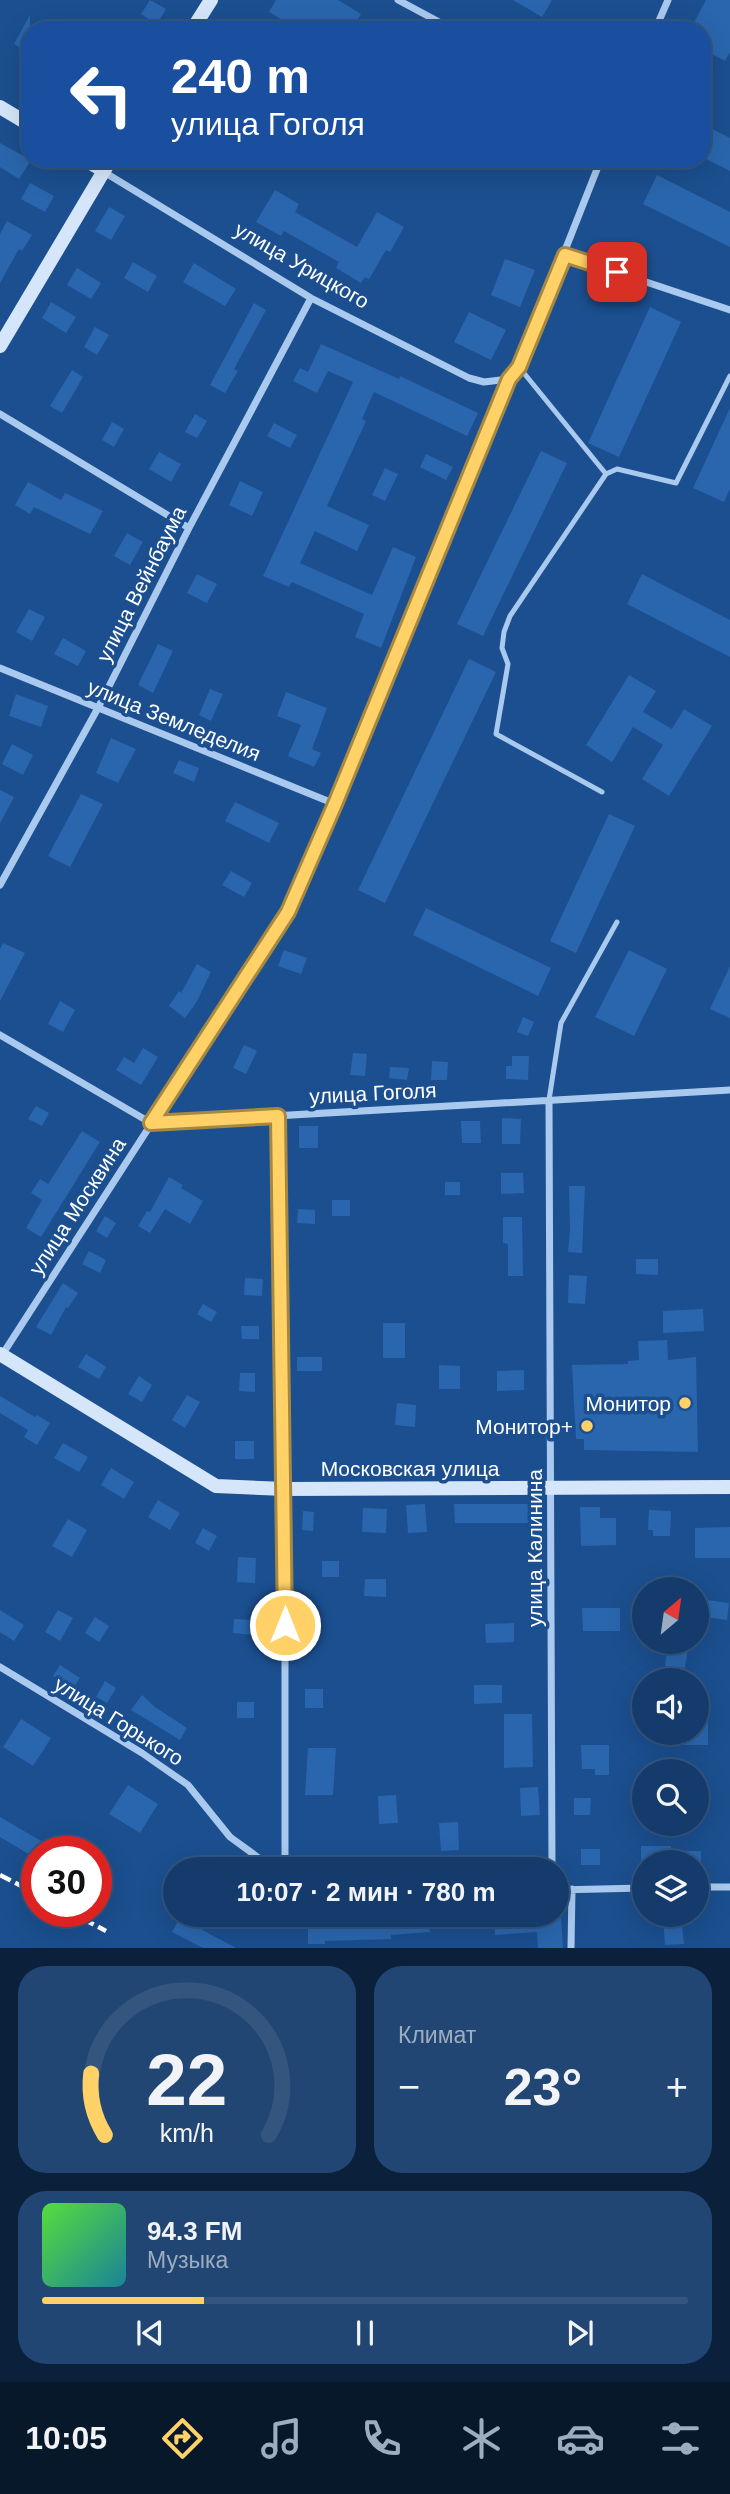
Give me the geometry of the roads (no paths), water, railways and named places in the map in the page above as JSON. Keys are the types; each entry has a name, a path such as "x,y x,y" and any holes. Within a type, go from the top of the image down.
{"street":[{"path":"198,21 211,0"},
{"path":"398,0 437,21"},
{"path":"659,21 668,0"},
{"path":"0,107 21,120"},
{"path":"0,346 105,168"},
{"name":"улица Урицкого","path":"112,168 311,298 469,378 484,382 509,379"},
{"name":"улица Москвина","path":"0,1356 288,912 509,379 519,367 598,168"},
{"path":"565,255 730,310"},
{"name":"улица Вейнбаума","path":"0,885 98,708 189,528 311,298"},
{"path":"0,414 189,528"},
{"name":"улица Земледелия","path":"0,668 335,804"},
{"path":"0,1035 151,1123"},
{"name":"улица Гоголя","path":"151,1123 730,1090"},
{"name":"улица Калинина","path":"549,1100 552,1857"},
{"path":"278,1116 285,1489 285,1857"},
{"name":"Московская улица","path":"0,1356 216,1486 285,1489 730,1487"},
{"name":"улица Горького","path":"0,1667 142,1753 188,1786 230,1837 258,1857"},
{"path":"709,1887 730,1887"},
{"path":"569,1889 632,1888"},
{"path":"571,1948 572,1889"}],"lane":[{"path":"519,367 606,474"},
{"path":"602,792 496,734 508,664 502,648 504,632 510,615 606,474 617,469 676,483 730,376"},
{"path":"549,1100 561,1023 617,922"}],"railway":[{"path":"0,1875 21,1886"},
{"path":"98,1927 106,1931"}],"place":[{"name":"Монитор","path":"685,1403"},
{"name":"Монитор+","path":"587,1426"}]}
